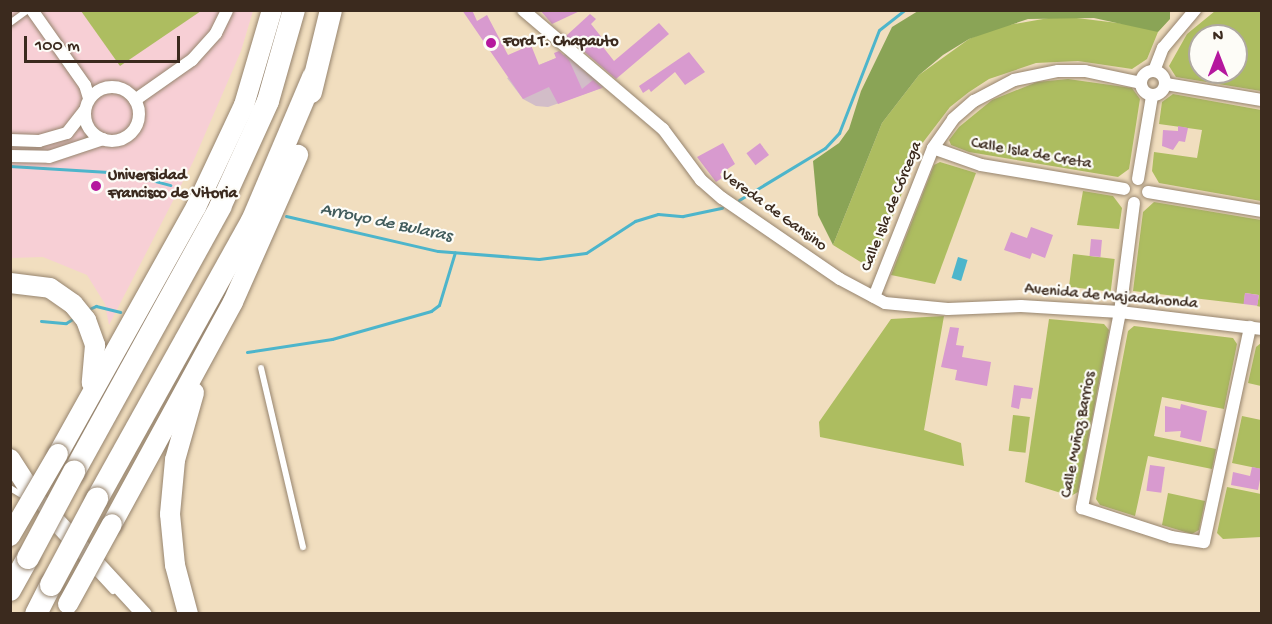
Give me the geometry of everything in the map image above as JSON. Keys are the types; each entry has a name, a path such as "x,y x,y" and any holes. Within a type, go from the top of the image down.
{"highway":[{"path":"10,536 196,207 235,125 272,10"},
{"path":"10,590 220,207 268,101 294,10"},
{"path":"65,609 206,355 268,230 298,155 313,77 331,10"},
{"path":"36,614 252,222 313,77"},
{"path":"10,283 50,288 73,304 86,320 96,358 90,397"},
{"path":"188,614 176,565 170,514 175,460 206,355"},
{"path":"10,459 32,493"}],"street":[{"path":"30,10 85,85 89,98"},
{"path":"41,10 90,80 102,88"},
{"path":"135,100 208,45 227,10"},
{"name":"Vereda de Gansino","path":"522,10 663,129 701,180 722,198 808,258 880,300"},
{"path":"1154,71 1163,48 1189,12"},
{"name":"Calle Isla de Córcega","path":"880,300 933,148 952,119 975,101 1014,80 1058,71 1085,71 1141,82"},
{"path":"1154,71 1163,75 1166,84 1161,93 1152,96 1144,91 1141,82 1145,74 1154,71"},
{"path":"1166,84 1262,100"},
{"path":"10,140 39,141 67,133 84,111 89,98 102,88 117,87 135,100 139,113 133,131 122,139 102,140 49,157 10,156"},
{"path":"1138,179 1152,96"},
{"path":"84,111 86,123 102,140"},
{"name":"Calle Isla de Creta","path":"933,148 981,165 1124,189"},
{"path":"1138,179 1146,184 1148,192 1144,201 1134,203 1126,198 1124,189 1129,181 1138,179"},
{"path":"1148,192 1262,211"},
{"name":"Calle Muñoz Barrios","path":"1134,203 1120,312 1082,508 1193,542 1204,542 1256,328"},
{"name":"Avenida de Majadahonda","path":"880,300 948,309 1021,306 1120,312 1256,328"},
{"path":"10,469 144,614"}],"lane":[{"path":"10,22 30,10"},
{"path":"261,368 303,547"},
{"path":"10,488 25,496 135,614"}],"shaded area":[{"name":"Universidad Francisco de Vitoria","path":"11,11 253,11 241,51 193,162 109,325 105,304 87,275 43,257 11,258"},
{"path":"566,54 604,87 548,107 536,106 523,99 507,78"}],"green space":[{"path":"1170,10 1170,19 1158,32 1094,18 1028,19 969,39 943,55 919,75 882,123 833,245 818,215 813,161 839,143 849,129 861,91 892,27 918,11"},
{"path":"81,11 201,11 120,66"},
{"path":"1215,11 1261,11 1261,91 1218,84 1248,84 1248,24 1199,24"},
{"path":"1060,16 1151,27 1158,32 1147,59 1132,69 1078,61 1036,63 989,79 969,92 950,107 921,145 872,269 833,245 882,123 919,75 969,39 997,27"},
{"path":"1188,33 1188,79 1176,77 1169,66"},
{"path":"1068,79 1132,88 1140,99 1129,169 1118,177 969,152 951,145 949,140 959,127 992,100 1037,82"},
{"path":"1173,94 1261,110 1261,201 1159,183 1152,171 1154,152 1197,158 1202,130 1159,124 1162,102"},
{"path":"940,162 976,173 935,284 891,275 934,165"},
{"path":"1083,191 1113,196 1122,208 1119,229 1077,225"},
{"path":"1154,202 1261,220 1261,307 1257,306 1259,295 1245,293 1244,304 1133,291 1143,212"},
{"path":"1073,254 1115,259 1111,292 1069,287"},
{"path":"944,316 924,430 961,443 964,466 820,437 819,422 891,319"},
{"path":"1049,319 1104,324 1109,330 1078,492 1071,496 1025,482"},
{"path":"1134,326 1233,338 1237,344 1224,409 1162,397 1154,436 1216,449 1212,469 1148,456 1135,516 1100,505 1096,499 1128,331"},
{"path":"1261,343 1261,386 1248,383 1256,347"},
{"path":"1013,415 1030,417 1025,453 1009,451"},
{"path":"1242,416 1261,420 1261,469 1232,463"},
{"path":"1227,487 1261,494 1261,537 1223,539 1217,533"},
{"path":"1168,493 1205,501 1199,530 1192,534 1162,525"}],"water":[{"path":"958,257 968,260 961,281 952,278"}],"building":[{"path":"462,10 472,10 477,21 487,15 508,55 531,45 539,65 556,58 554,53 559,51 569,60 582,89 593,80 602,88 558,104 549,87 523,99"},
{"path":"540,10 582,10 552,24"},
{"path":"590,14 596,19 591,24 607,44 603,47 614,61 659,23 669,34 616,79 566,36"},
{"path":"689,52 705,72 685,85 675,72 651,92 649,89 643,93 639,86"},
{"path":"1178,126 1188,128 1185,142 1179,141 1173,150 1162,146 1163,130 1178,131"},
{"path":"723,143 735,164 720,174 722,178 716,182 697,157"},
{"path":"760,143 769,155 755,165 746,153"},
{"path":"1031,227 1053,235 1045,258 1032,253 1030,259 1004,250 1011,232 1027,238"},
{"path":"1091,239 1102,240 1100,257 1090,256"},
{"path":"1245,293 1259,295 1257,306 1243,304"},
{"path":"950,327 959,328 956,345 964,346 962,357 991,362 987,386 955,380 957,370 941,367"},
{"path":"1014,385 1033,388 1031,399 1021,398 1019,409 1011,407"},
{"path":"1181,404 1207,411 1201,442 1180,437 1181,431 1165,432 1165,406 1180,409"},
{"path":"1150,465 1165,467 1161,493 1146,491"},
{"path":"1252,467 1262,469 1258,490 1231,485 1233,472 1250,476"}],"waterway":[{"name":"Arroyo de Bularas","path":"739,200 825,148 839,133 879,30 905,10"},
{"name":"Arroyo de Bularas","path":"10,166 125,173 170,185"},
{"name":"Arroyo de Bularas","path":"286,216 438,251 539,259 586,253 635,221 658,214 683,216 722,208"},
{"path":"247,352 332,339 431,311 439,305 455,252"},
{"path":"87,310 96,306 120,312"},
{"path":"41,321 66,323 76,317"}],"place":[{"name":"Ford T. Chapauto","path":"491,43"},
{"name":"Universidad Francisco de Vitoria","path":"96,186"}]}
